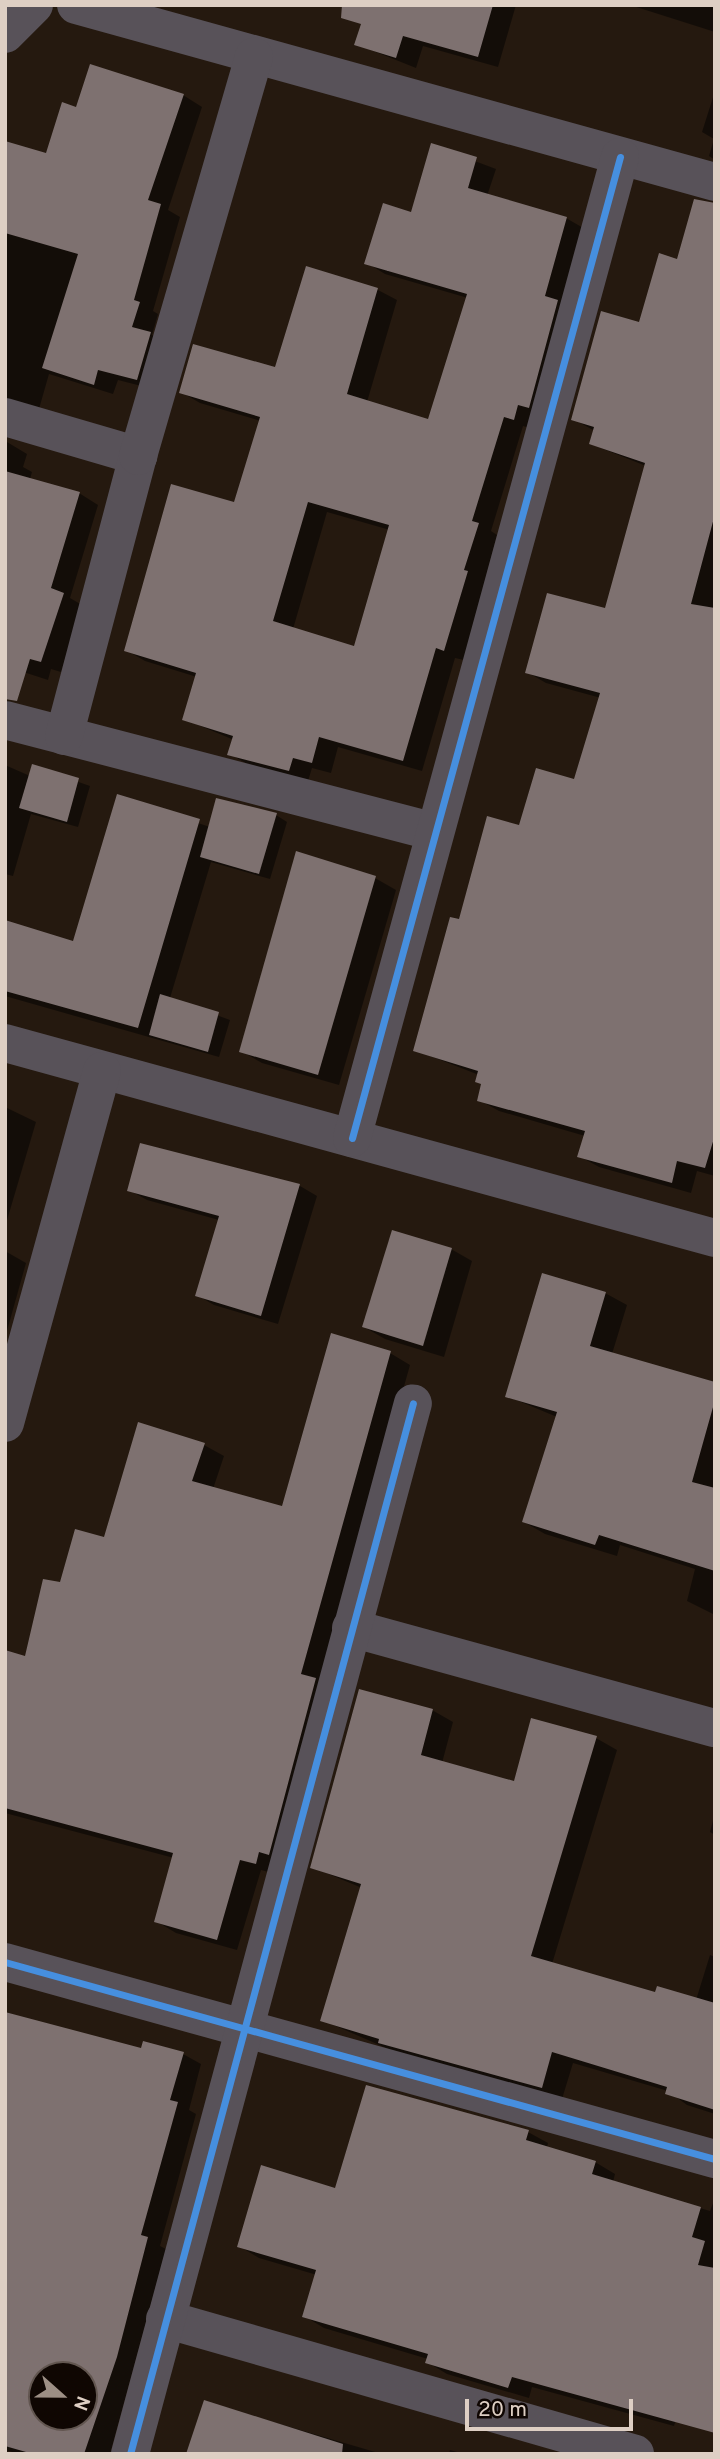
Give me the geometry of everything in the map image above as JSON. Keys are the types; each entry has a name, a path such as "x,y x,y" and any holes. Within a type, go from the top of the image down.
{"street":[{"path":"5,34 34,5"},
{"path":"76,5 715,182"},
{"path":"64,736 138,456 254,56"},
{"path":"352,1138 620,157"},
{"path":"5,417 138,456"},
{"path":"5,720 435,832"},
{"path":"5,1043 715,1238"},
{"path":"5,1423 102,1071"},
{"path":"130,2454 413,1403"},
{"path":"351,1628 715,1728"},
{"path":"5,1962 715,2160"},
{"path":"165,2319 635,2454"}],"building":[{"path":"342,5 493,5 478,57 403,36 396,58 354,45 361,24 341,18"},
{"path":"90,64 184,94 148,200 161,204 134,300 140,302 132,327 151,332 137,380 98,370 94,385 42,368 78,254 5,233 5,141 46,153 62,102 76,107"},
{"path":"431,143 477,157 468,188 567,217 545,296 558,300 529,408 518,405 514,420 504,417 472,521 479,523 464,570 468,571 444,651 436,648 403,761 319,737 312,763 293,758 289,771 227,755 233,736 182,720 196,673 124,651 171,484 234,502 260,417 179,393 193,344 275,367 306,266 378,288 347,394 428,419 467,294 364,264 383,203 411,212","holes":["308,502 389,525 354,646 273,621"]},
{"path":"694,199 715,203 715,514 691,604 715,608 715,1135 705,1168 677,1161 672,1183 577,1157 585,1131 477,1101 481,1084 475,1082 478,1071 413,1051 450,917 459,919 487,816 519,825 536,768 574,779 600,693 525,673 547,593 605,608 645,463 589,444 594,427 571,420 601,311 639,322 659,253 677,259"},
{"path":"5,471 80,492 51,588 64,593 41,662 30,659 17,701 5,699"},
{"path":"32,764 79,778 67,822 19,808"},
{"path":"117,794 200,819 138,1028 5,991 5,920 73,941"},
{"path":"216,798 277,813 259,874 200,857"},
{"path":"296,851 376,876 318,1075 239,1052"},
{"path":"160,994 219,1012 208,1052 149,1035"},
{"path":"140,1143 300,1184 261,1316 195,1296 219,1216 127,1191"},
{"path":"392,1230 452,1248 423,1346 362,1327"},
{"path":"542,1273 606,1292 590,1346 715,1382 715,1400 692,1482 715,1488 715,1571 599,1535 595,1545 522,1522 557,1412 505,1397"},
{"path":"331,1333 391,1351 301,1674 316,1678 269,1855 259,1852 256,1864 240,1860 217,1940 154,1922 173,1853 5,1808 5,1650 25,1656 43,1579 60,1582 75,1529 104,1537 138,1422 205,1443 192,1481 282,1506"},
{"path":"359,1689 433,1709 421,1755 514,1781 531,1718 597,1736 531,1956 655,1992 657,1986 715,2003 715,2110 665,2094 667,2087 552,2052 542,2088 378,2043 379,2039 320,2021 361,1884 310,1868"},
{"path":"5,2012 141,2048 143,2041 184,2052 170,2100 178,2102 141,2235 148,2237 117,2357 98,2413 98,2361 28,2361 28,2431 92,2431 84,2454 33,2454 5,2446"},
{"path":"366,2085 529,2130 526,2140 596,2161 592,2174 701,2207 692,2237 705,2241 698,2265 715,2268 715,2433 512,2377 508,2388 425,2363 428,2354 302,2317 316,2270 237,2247 261,2165 335,2188"},
{"path":"204,2400 343,2444 342,2454 186,2454"}],"cycle path":[{"path":"352,1138 620,157"},
{"path":"130,2454 413,1403"},
{"path":"5,1962 715,2159"}]}
